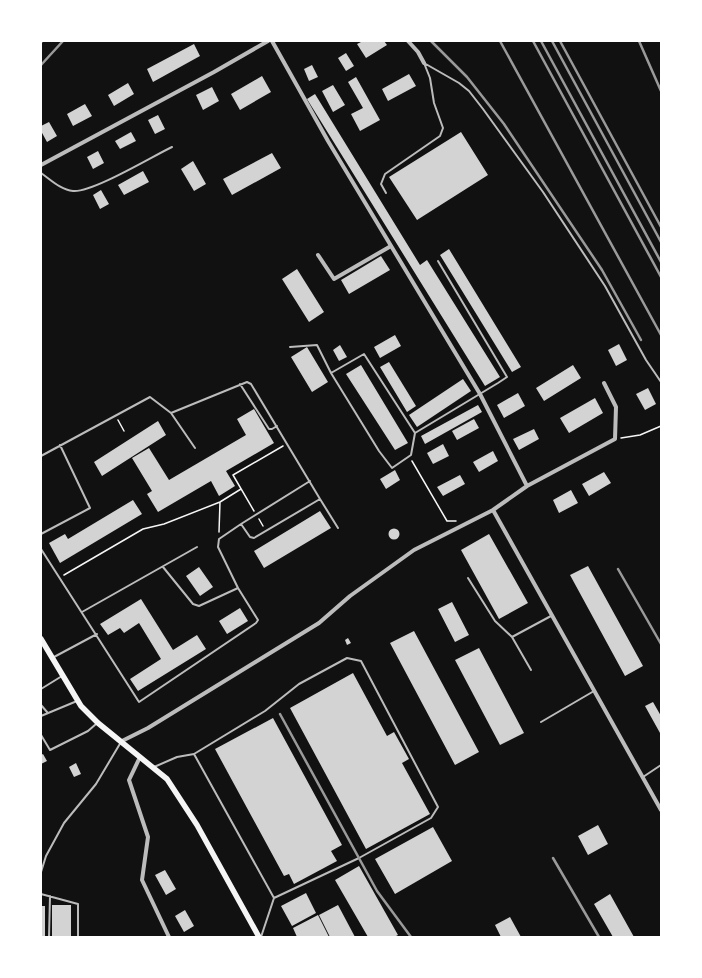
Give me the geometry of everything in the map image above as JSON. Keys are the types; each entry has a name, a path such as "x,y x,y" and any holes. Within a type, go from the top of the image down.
{"main road":[{"path":"41,639 78,701 98,723 167,779 186,806 260,937"}],"street":[{"path":"41,165 214,72 268,41"},
{"path":"272,41 328,140 480,394 527,486"},
{"path":"408,41 418,52 424,63"},
{"path":"318,255 334,279 391,246"},
{"path":"122,741 148,728 319,623 350,596 414,550 493,510 527,486 615,439 616,407 604,383"},
{"path":"493,510 661,810"},
{"path":"140,756 129,780 148,837 142,880 169,937"}],"lane":[{"path":"386,194 381,184 385,174 440,136 443,128 434,103 430,78 424,63"},
{"path":"424,63 470,91 543,192 600,280 646,360 661,382"},
{"path":"41,173 64,189 74,191 90,189 172,146"},
{"path":"415,433 506,377 438,262"},
{"path":"290,347 317,345 331,373 379,451 392,468 411,455 415,433 364,354 331,373"},
{"path":"171,414 240,384 247,382 251,384 338,528"},
{"path":"240,384 269,429 272,430 277,426"},
{"path":"41,456 150,397 171,414 195,448"},
{"path":"41,534 90,508 60,445"},
{"path":"41,549 97,634 139,702 256,624 258,620 238,588 218,547 219,539 310,481"},
{"path":"241,524 250,537 254,538 320,499"},
{"path":"82,612 197,547"},
{"path":"163,567 193,604 199,606 238,588"},
{"path":"468,578 495,622 512,637 531,670"},
{"path":"512,637 552,615"},
{"path":"52,658 97,634"},
{"path":"153,768 177,757 194,754 265,711 299,684 347,658 361,661 438,807 431,818 359,858 274,898 260,937"},
{"path":"41,689 63,676"},
{"path":"541,722 595,691"},
{"path":"41,716 47,712 78,701"},
{"path":"41,705 47,712"},
{"path":"41,735 50,750 88,731 98,723"},
{"path":"41,872 46,856 64,823 96,784 122,741"},
{"path":"194,754 274,898"},
{"path":"643,777 661,765"},
{"path":"41,894 78,904 78,937"},
{"path":"49,937 50,896"}],"path":[{"path":"116,416 124,431"},
{"path":"615,439 640,435 661,426"},
{"path":"266,531 233,475 288,443"},
{"path":"409,456 447,521 461,520"},
{"path":"60,578 143,529 164,524 220,502 241,489"},
{"path":"219,539 220,502"}],"building":[{"path":"363,41 384,41 387,45 366,58 357,44"},
{"path":"194,44 200,56 153,82 147,69"},
{"path":"346,53 354,66 346,71 338,58"},
{"path":"312,65 318,77 309,81 304,69"},
{"path":"409,74 416,86 388,101 382,89"},
{"path":"262,76 271,92 240,110 231,94"},
{"path":"356,77 380,120 360,131 351,114 363,108 348,82"},
{"path":"128,83 134,94 114,106 108,95"},
{"path":"333,85 345,105 333,112 322,91"},
{"path":"212,87 219,101 203,110 196,95"},
{"path":"315,94 420,265 427,260 500,377 485,386 307,99"},
{"path":"85,104 92,116 73,126 67,114"},
{"path":"158,115 165,129 155,134 148,120"},
{"path":"49,122 57,136 47,142 41,131 41,126"},
{"path":"131,132 136,141 120,149 115,141"},
{"path":"461,132 488,175 417,220 389,177"},
{"path":"98,151 104,163 93,169 87,157"},
{"path":"272,153 281,168 232,195 223,179"},
{"path":"193,161 206,184 194,191 181,169"},
{"path":"143,171 149,182 124,195 118,185"},
{"path":"101,190 109,204 100,209 93,195"},
{"path":"449,249 521,367 512,372 440,255"},
{"path":"381,256 390,270 349,294 341,280"},
{"path":"297,269 324,312 309,322 282,279"},
{"path":"395,335 401,346 380,358 374,347"},
{"path":"619,344 627,360 616,366 608,350"},
{"path":"340,345 347,357 339,361 333,350"},
{"path":"307,347 328,382 312,392 291,357"},
{"path":"389,362 416,406 407,412 380,367"},
{"path":"361,365 408,443 395,450 346,374"},
{"path":"573,365 581,378 544,401 536,388"},
{"path":"463,379 471,391 417,427 409,415"},
{"path":"648,388 656,404 645,410 636,394"},
{"path":"518,393 525,406 504,418 497,405"},
{"path":"595,398 603,413 569,433 560,418"},
{"path":"478,405 482,412 425,444 421,436"},
{"path":"254,409 274,443 226,471 235,486 219,496 211,481 158,512 147,494 152,491 132,458 149,448 169,480 246,435 237,419"},
{"path":"474,419 479,428 457,440 452,431"},
{"path":"158,421 166,435 102,476 94,462"},
{"path":"534,429 539,439 519,450 513,439"},
{"path":"443,444 449,456 433,464 427,453"},
{"path":"493,451 498,461 479,472 473,462"},
{"path":"395,470 400,480 386,489 380,479"},
{"path":"604,472 611,483 589,496 582,484"},
{"path":"460,475 465,484 443,496 437,487"},
{"path":"571,490 578,503 559,513 553,500"},
{"path":"133,500 142,514 60,563 49,543 65,534 68,539"},
{"path":"320,511 331,528 264,568 254,551"},
{"path":"394,528 398,530 400,534 398,538 394,540 390,538 388,534 390,530"},
{"path":"489,534 528,603 499,619 461,550"},
{"path":"588,566 643,666 625,676 570,575"},
{"path":"199,567 213,587 200,596 186,576"},
{"path":"141,599 173,650 197,635 206,649 138,691 130,679 161,659 139,623 124,633 120,628 108,635 100,624"},
{"path":"452,602 469,635 455,642 438,609"},
{"path":"240,608 248,621 227,634 219,621"},
{"path":"414,631 479,752 455,765 390,643"},
{"path":"348,638 351,643 347,645 345,640"},
{"path":"479,648 524,733 500,745 455,660"},
{"path":"353,673 387,736 394,732 409,759 402,763 430,814 366,849 290,708"},
{"path":"653,702 661,716 661,733 645,706"},
{"path":"273,718 342,845 331,851 337,861 294,884 289,874 284,876 215,749"},
{"path":"43,754 47,761 41,764 41,755"},
{"path":"76,763 81,774 74,777 69,767"},
{"path":"598,825 608,844 588,855 578,836"},
{"path":"433,827 452,861 395,894 375,859"},
{"path":"359,866 398,935 394,937 368,937 335,880"},
{"path":"165,870 176,889 166,895 155,875"},
{"path":"306,893 316,913 292,926 281,906"},
{"path":"610,894 634,937 613,937 594,904"},
{"path":"52,905 71,905 71,937 52,937"},
{"path":"338,905 355,937 330,937 319,915"},
{"path":"41,906 45,906 45,937 41,937"},
{"path":"185,910 194,926 184,932 175,916"},
{"path":"318,915 329,937 297,937 293,928"},
{"path":"510,917 521,937 501,937 495,925"}],"railway":[{"path":"41,65 63,41"},
{"path":"431,41 467,77 504,124 602,270 641,340"},
{"path":"500,41 661,335"},
{"path":"533,41 661,277"},
{"path":"541,41 661,262"},
{"path":"552,41 661,242"},
{"path":"560,41 661,227"},
{"path":"639,41 661,91"},
{"path":"618,569 661,644"},
{"path":"280,714 377,891 411,937"},
{"path":"553,858 599,937"}]}
